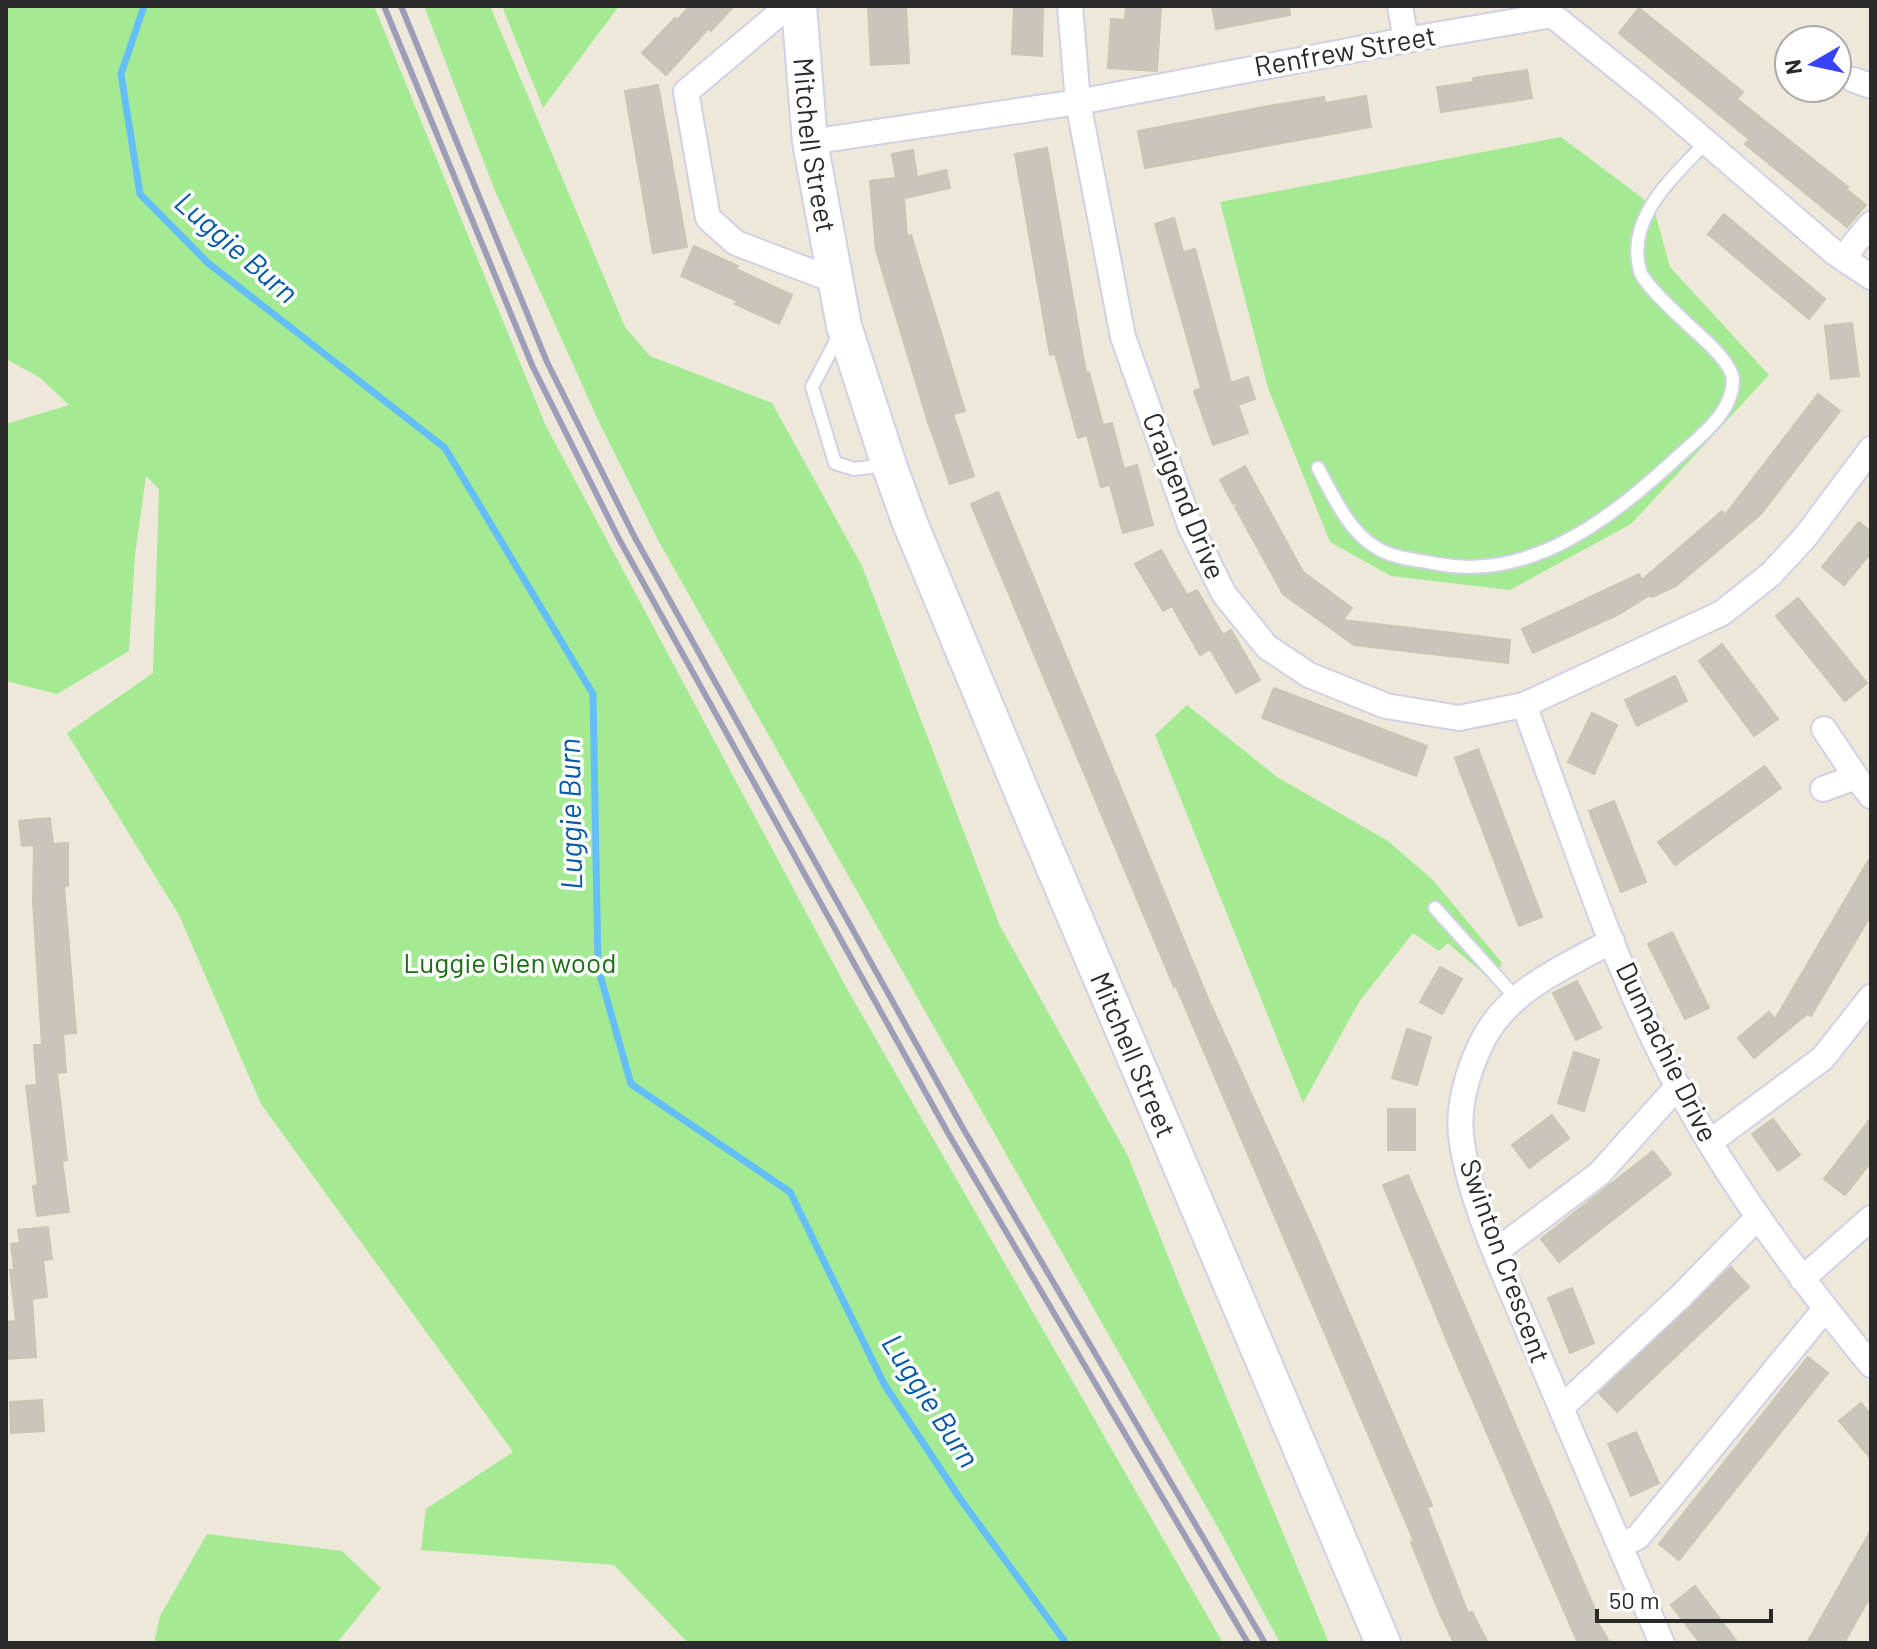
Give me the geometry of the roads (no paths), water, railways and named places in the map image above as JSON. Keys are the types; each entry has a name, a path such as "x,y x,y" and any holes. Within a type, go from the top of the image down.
{"street":[{"name":"Mitchell Street","path":"788,6 686,92 708,218 736,243 836,281"},
{"name":"Mitchell Street","path":"799,6 810,142 844,326 889,465 1028,807 1383,1643"},
{"name":"Craigend Drive","path":"1070,6 1078,102 1123,337 1191,528 1224,594 1267,647 1309,675 1386,706 1459,718 1524,705 1722,613 1771,574 1806,536 1871,449"},
{"path":"1400,6 1406,40"},
{"name":"Renfrew Street","path":"810,142 1078,102 1552,15 1845,260 1871,277"},
{"path":"1845,260 1871,224"},
{"name":"Dunnachie Drive","path":"1524,705 1612,941 1678,1086 1757,1218 1871,1365"},
{"path":"1824,729 1864,787"},
{"path":"1823,789 1864,787"},
{"name":"Swinton Crescent","path":"1612,941 1535,983 1505,1010 1486,1036 1472,1065 1462,1103 1461,1142 1495,1252 1662,1643"},
{"path":"1710,1142 1823,1058 1871,997"},
{"path":"1495,1252 1599,1174 1678,1086"},
{"name":"Swinton Crescent","path":"1561,1408 1682,1295 1757,1218"},
{"path":"1802,1279 1871,1218"},
{"path":"1620,1546 1638,1537 1825,1309"}],"lane":[{"path":"1318,468 1345,518 1368,543 1393,556 1452,567 1491,567 1528,557 1584,533 1645,487 1716,422 1732,396 1733,375 1718,353 1640,273 1639,248 1643,222 1654,199 1706,142"},
{"path":"844,326 812,387 835,463 854,469 889,465"},
{"path":"1435,908 1517,999"}],"waterway":[{"name":"Luggie Burn","path":"144,6 121,74 140,194 208,263 445,448 593,694 598,968 631,1084 790,1192 884,1384 961,1500 1066,1643"}],"railway":[{"path":"384,6 532,365 619,539 948,1133 1248,1643"},
{"path":"401,6 547,362 634,536 964,1130 1265,1643"}],"park label":[{"name":"Luggie Glen wood","path":"510,963"}]}
